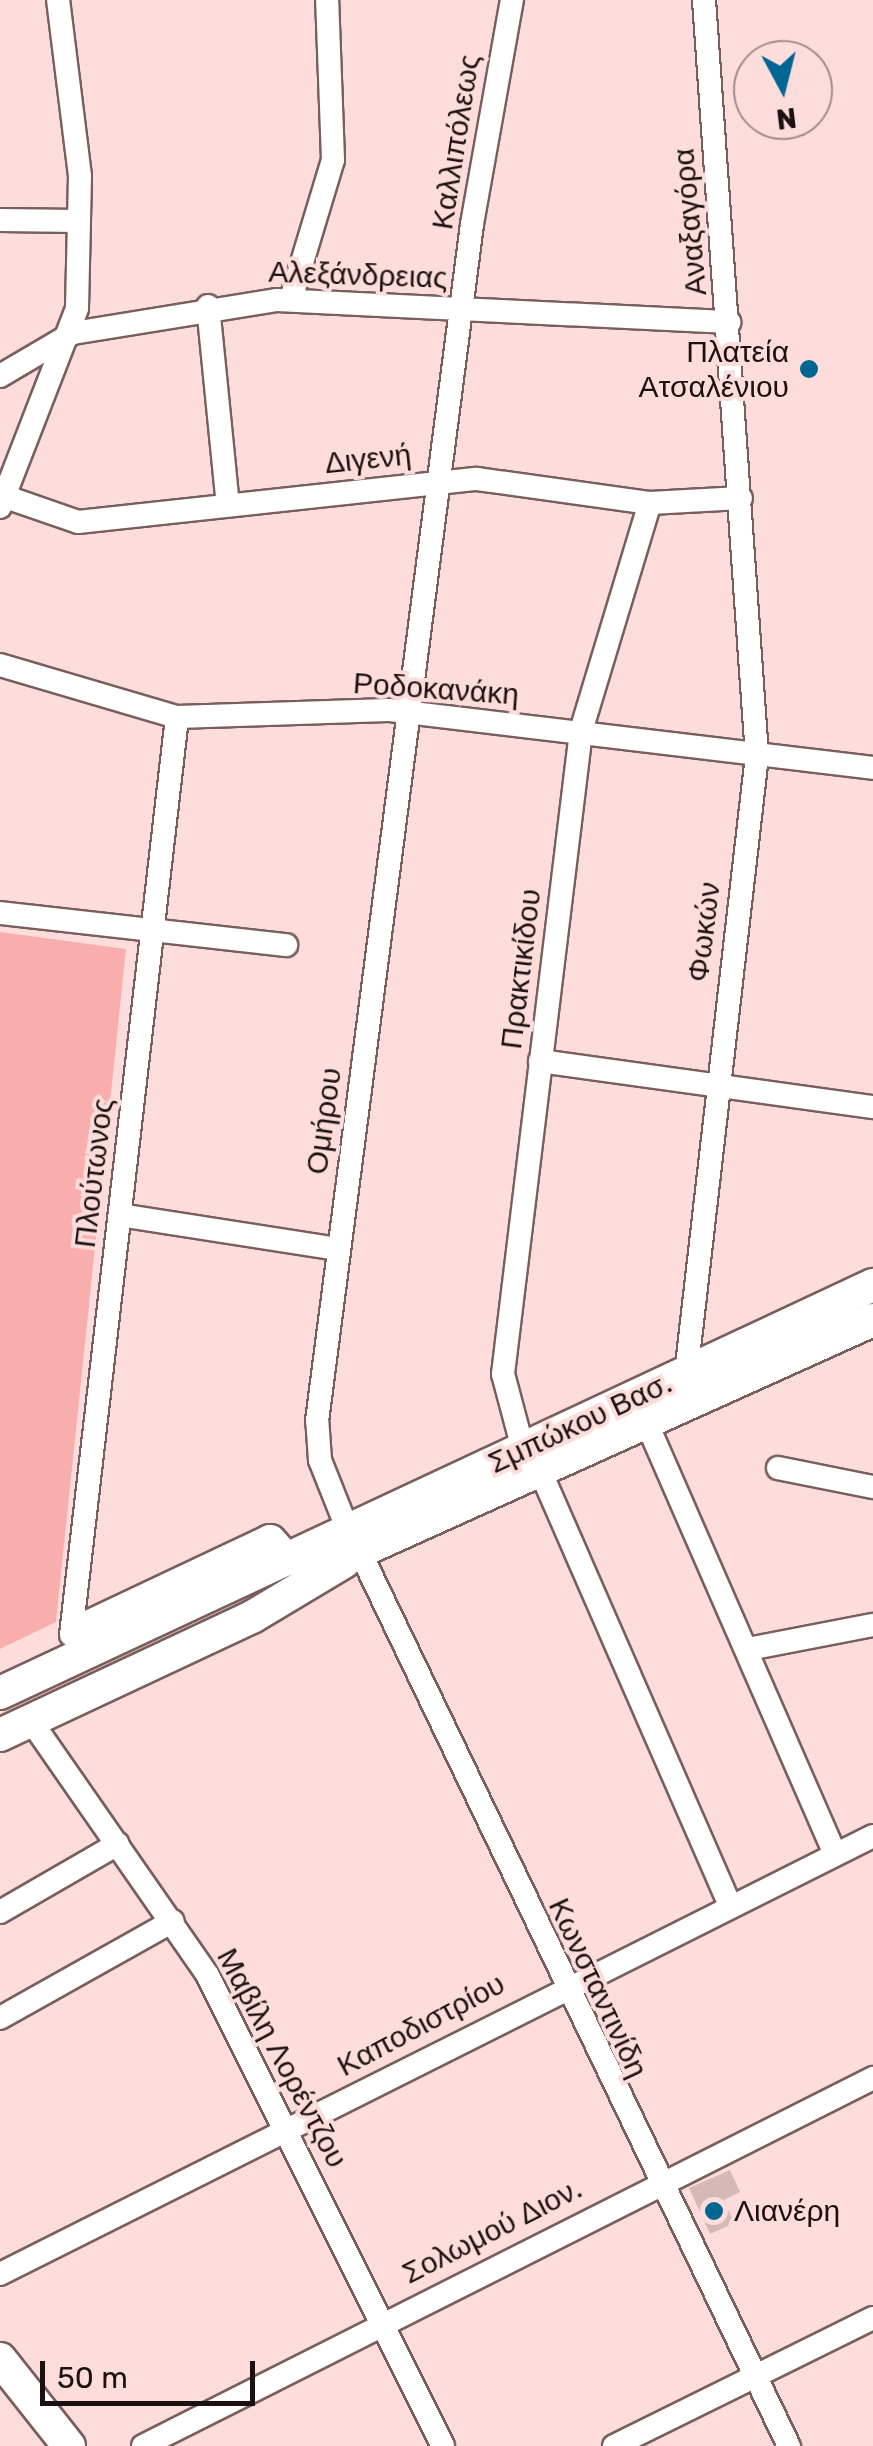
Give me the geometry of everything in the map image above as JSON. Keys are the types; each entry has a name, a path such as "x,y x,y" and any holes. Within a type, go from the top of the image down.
{"main road":[{"name":"Σμπώκου Βασ.","path":"0,1708 532,1462 686,1374 873,1285"},
{"name":"Σμπώκου Βασ.","path":"532,1462 648,1426 873,1320"},
{"path":"0,1669 270,1541 287,1560"},
{"name":"Σμπώκου Βασ.","path":"0,1692 287,1560 355,1542"},
{"name":"Σμπώκου Βασ.","path":"0,1735 252,1617 355,1542"},
{"path":"0,2359 69,2446"}],"street":[{"path":"3,502 73,333 78,221 76,114 58,0"},
{"path":"291,300 333,160 328,0"},
{"name":"Καλλιπόλεως","path":"409,712 462,307 512,0"},
{"name":"Αναξαγόρα","path":"704,0 741,498"},
{"path":"0,220 78,221"},
{"name":"Αλεξάνδρειας","path":"0,376 73,333 208,306 291,300 729,322"},
{"path":"208,306 228,504"},
{"name":"Διγενή","path":"3,502 78,522 437,482 536,483 650,503 741,498"},
{"name":"Φωκών","path":"686,1374 757,756 741,498"},
{"name":"Πρακτικίδου","path":"650,503 580,731 503,1374 532,1462 730,1906"},
{"name":"Ροδοκανάκη","path":"0,665 177,717 409,712 873,768"},
{"name":"Ομήρου","path":"355,1542 316,1441 337,1249 409,712"},
{"name":"Πλούτωνος","path":"71,1635 177,717"},
{"path":"0,913 152,936 188,928 286,944"},
{"path":"540,1061 873,1108"},
{"path":"120,1215 337,1249"},
{"path":"648,1426 835,1854"},
{"path":"778,1468 873,1487"},
{"name":"Κωνσταντινίδη","path":"355,1542 563,1985 789,2446"},
{"path":"748,1649 873,1625"},
{"name":"Μαβίλη Λορέντζου","path":"31,1720 173,1921 288,2128 443,2446"},
{"name":"Καποδιστρίου","path":"0,2274 563,1985 873,1836"},
{"path":"0,1912 118,1844"},
{"path":"0,2018 173,1921"},
{"name":"Σολωμού Διον.","path":"142,2446 658,2180 873,2078"},
{"path":"614,2446 873,2318"}],"shaded area":[{"path":"0,932 126,949 56,1622 0,1649"}],"building":[{"name":"Λιανέρη","path":"730,2170 740,2192 724,2200 734,2223 710,2234 689,2188"}],"place":[{"name":"Πλατεία Ατσαλένιου","path":"809,369"},
{"name":"Λιανέρη","path":"714,2211"}]}
